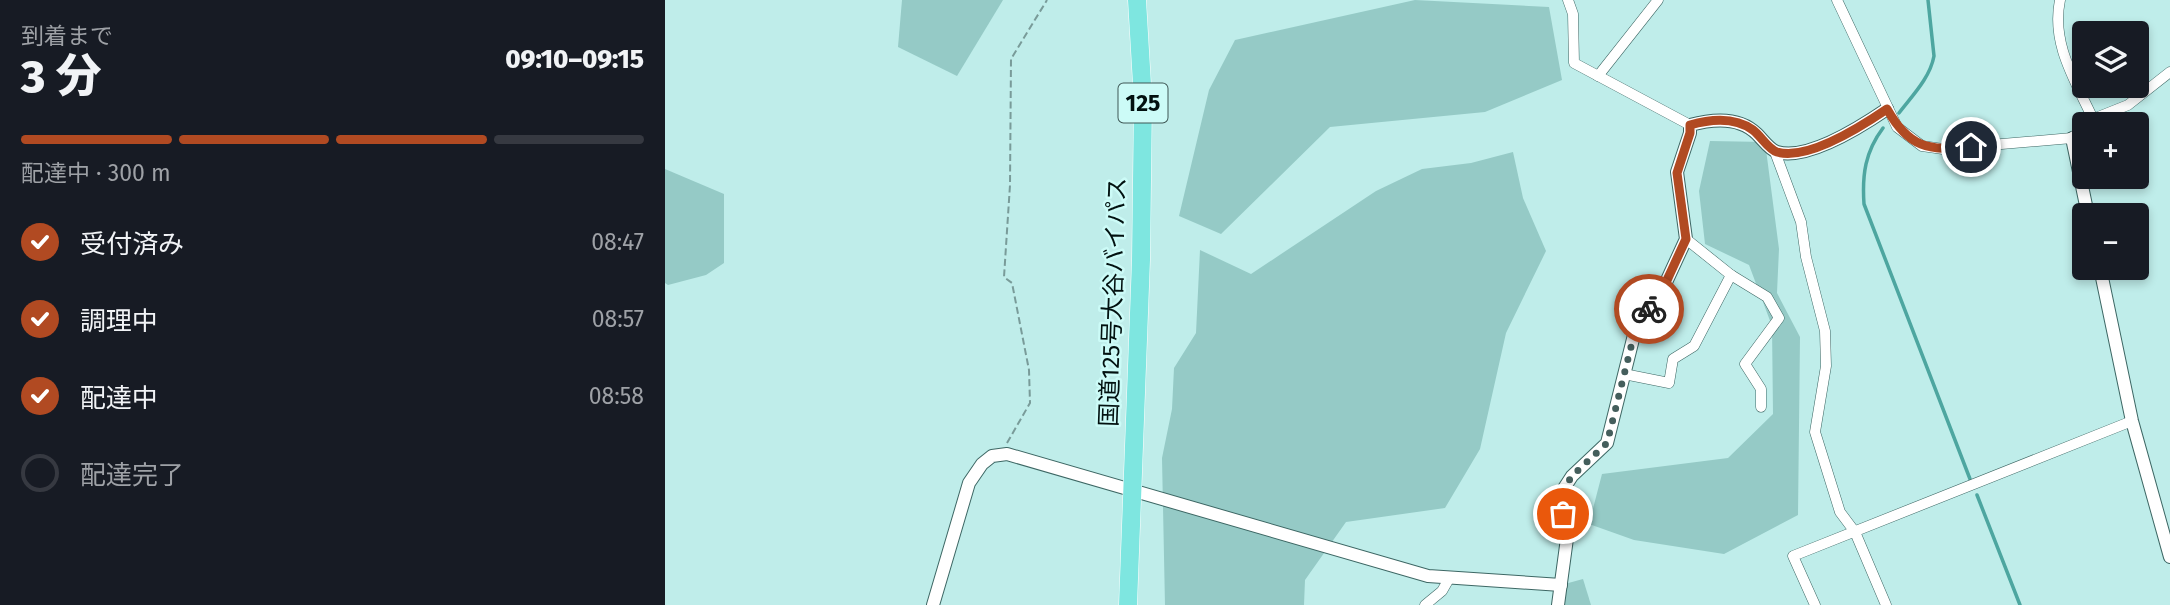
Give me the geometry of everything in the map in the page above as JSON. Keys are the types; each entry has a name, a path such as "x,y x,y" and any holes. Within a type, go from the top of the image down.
{"highway":[{"name":"国道125号大谷バイパス","path":"1128,605 1143,101 1137,0"}],"street":[{"path":"1568,0 1573,14 1574,63 1690,125 1724,119 1752,129 1775,152 1801,222 1806,257 1825,331 1826,366 1815,432 1840,512 1855,532 1886,605"},
{"path":"1598,75 1658,0"},
{"path":"1837,0 1897,127 1923,146 1943,149 2072,138"},
{"path":"2060,0 2057,18 2059,44 2084,112"},
{"path":"2112,112 2128,105 2170,72"},
{"path":"1775,152 1797,154 1815,149 1887,109"},
{"path":"1558,605 1568,531 1559,496 1572,476 1607,443 1636,327 1662,291 1686,239 1677,173 1690,125"},
{"path":"1686,239 1731,275 1767,297 1779,318 1745,364 1761,389 1761,407"},
{"path":"1624,374 1669,383 1673,359 1694,346 1731,275"},
{"path":"2103,280 2132,421 2170,557"},
{"path":"1815,605 1793,556 2132,421"},
{"path":"933,605 969,483 982,464 992,456 1000,454 1015,454 1428,576 1561,585"},
{"path":"1425,605 1442,591 1450,577"}],"path":[{"path":"1000,454 1030,403 1029,370 1012,283 1005,277 1010,185 1011,59 1047,0"}],"green space":[{"path":"902,0 1003,0 957,76 898,47"},
{"path":"1415,0 1549,7 1562,80 1485,112 1330,127 1221,234 1179,216 1209,90 1235,40"},
{"path":"1710,141 1765,142 1779,249 1777,293 1800,337 1798,515 1724,554 1634,540 1589,524 1602,474 1728,458 1773,414 1772,326 1749,265 1705,244 1699,191"},
{"path":"1513,152 1523,198 1546,251 1506,333 1480,449 1445,508 1346,522 1305,580 1304,605 1165,605 1162,458 1172,409 1174,368 1196,333 1200,250 1251,274 1376,191 1422,169 1471,163"},
{"path":"665,169 724,194 724,263 706,275 668,285 665,283"},
{"path":"1583,579 1591,605 1558,605 1561,585"}],"waterway":[{"path":"1899,113 1925,79 1932,64 1934,56 1928,0"},
{"path":"1883,128 1872,146 1866,164 1864,204 1970,479"},
{"path":"1977,495 2020,605"}],"way so far":[{"path":"1563,514 1559,496 1572,476 1607,443 1636,327 1649,309"}],"route":[{"path":"1649,309 1662,291 1686,239 1677,173 1690,125 1724,119 1752,129 1775,152 1797,154 1815,149 1887,109 1897,127 1923,146 1943,149 1971,147"}]}
